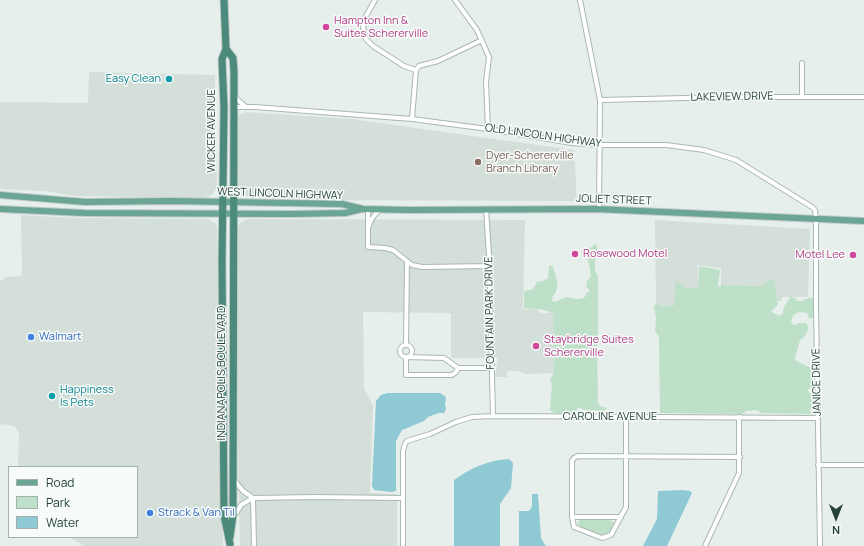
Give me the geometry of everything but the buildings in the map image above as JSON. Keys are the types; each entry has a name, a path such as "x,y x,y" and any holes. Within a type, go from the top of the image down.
{"highway":[{"name":"WICKER AVENUE","path":"222,214 224,107 222,59 226,49 224,0"},
{"name":"WICKER AVENUE","path":"226,49 233,58 233,202"},
{"path":"223,81 227,84 229,106 234,107"},
{"name":"INDIANAPOLIS BOULEVARD","path":"230,545 233,515 233,202"},
{"name":"INDIANAPOLIS BOULEVARD","path":"222,214 224,515 230,545"}],"main road":[{"name":"WEST LINCOLN HIGHWAY","path":"0,195 85,202 342,204 365,209"},
{"name":"JOLIET STREET","path":"365,209 411,211 569,208 864,221"},
{"name":"WEST LINCOLN HIGHWAY","path":"0,209 84,214 293,214 345,213 365,209"}],"street":[{"path":"375,0 366,16 363,27 366,39 373,46 404,66 416,70"},
{"path":"456,0 477,30 489,57 486,82 488,129"},
{"path":"580,0 600,100 599,209"},
{"path":"412,119 416,70 420,66 438,61 482,40"},
{"path":"802,63 802,97"},
{"path":"234,95 238,101 246,107"},
{"name":"LAKEVIEW DRIVE","path":"600,100 727,97 864,97"},
{"name":"OLD LINCOLN HIGHWAY","path":"234,107 255,107 412,119 488,129 572,143 600,145 666,145 704,150 736,160 812,207 816,219"},
{"path":"365,209 368,230 368,247 393,250 412,265 422,267 490,266"},
{"path":"368,230 371,220 381,209"},
{"name":"FOUNTAIN PARK DRIVE","path":"486,209 490,266 493,416"},
{"name":"JANICE DRIVE","path":"816,219 820,546"},
{"path":"406,345 407,261"},
{"path":"406,345 412,350 411,354 406,357"},
{"path":"406,345 402,346 400,351 402,356 444,358 458,368 492,368"},
{"path":"406,357 406,375 452,375 458,368"},
{"name":"CAROLINE AVENUE","path":"403,498 404,451 407,441 430,434 456,422 472,417 818,418"},
{"path":"626,417 626,456 626,507 611,535 602,538 574,527 572,517 572,461 574,458 578,456 626,456 740,457"},
{"path":"705,546 739,473 739,418"},
{"path":"818,465 864,465"},
{"path":"233,478 243,491 253,498"},
{"path":"253,498 254,546"},
{"path":"233,515 237,512 241,505 253,498 403,498 403,546"},
{"path":"572,517 621,517"}],"shaded area":[{"path":"89,72 215,75 217,187 212,195 205,198 74,196 46,191 0,189 0,102 88,103"},
{"path":"246,112 351,119 574,150 577,201 307,200 249,197 241,193 238,188 239,115"},
{"path":"21,215 73,218 208,219 215,223 217,227 219,411 222,447 223,546 84,546 72,538 138,538 138,466 18,466 18,431 15,427 10,425 0,424 0,281 7,277 22,276"},
{"path":"248,219 525,220 523,309 536,309 540,313 553,314 554,373 525,374 518,371 509,371 507,372 507,377 495,377 498,358 451,358 451,313 363,312 364,389 373,405 370,493 397,494 397,546 240,546 238,447 238,227 241,222"},
{"path":"655,220 810,229 808,297 782,297 781,301 777,301 775,282 764,286 721,285 721,268 698,265 698,288 684,288 680,284 674,306 662,307 656,303"}],"green space":[{"path":"595,244 597,246 597,258 595,260 595,271 598,276 598,402 600,406 607,408 603,412 578,408 575,413 554,413 550,410 552,384 550,379 554,373 553,314 543,310 524,308 524,291 533,289 537,282 548,278 549,266 553,266 557,286 552,301 555,302 566,297 577,299 584,298 590,290 586,287 587,281 591,277 585,251"},
{"path":"699,266 720,270 718,286 720,287 721,285 763,286 769,279 775,282 778,304 771,311 780,316 783,313 783,309 790,297 795,298 797,301 813,298 813,318 809,319 807,313 799,312 793,316 791,322 794,325 798,323 806,323 808,328 806,335 800,340 795,360 813,369 814,386 807,390 813,396 810,410 812,413 811,414 761,413 757,410 746,411 743,414 660,413 659,337 655,331 656,319 654,307 656,303 662,306 674,306 676,281 684,288 698,288"},
{"path":"580,520 610,520 614,524 610,532 602,536 579,526 578,522"}],"water":[{"path":"388,393 440,393 446,397 446,409 444,413 439,413 428,417 424,421 402,430 396,441 396,491 392,492 374,490 372,486 376,401 381,395"},
{"path":"509,459 513,463 511,488 500,504 500,546 454,546 454,480 480,465"},
{"path":"658,491 690,491 692,493 667,546 643,546 657,519"},
{"path":"532,494 538,494 541,538 547,546 519,546 519,511 530,510 532,506"}],"place":[{"name":"Hampton Inn & Suites Schererville","path":"326,27"},
{"name":"Easy Clean","path":"169,79"},
{"name":"Dyer-Schererville Branch Library","path":"478,162"},
{"name":"Rosewood Motel","path":"575,254"},
{"name":"Motel Lee","path":"853,255"},
{"name":"Walmart","path":"31,337"},
{"name":"Staybridge Suites Schererville","path":"536,346"},
{"name":"Happiness Is Pets","path":"52,396"},
{"name":"Strack & Van Til","path":"150,513"}]}
